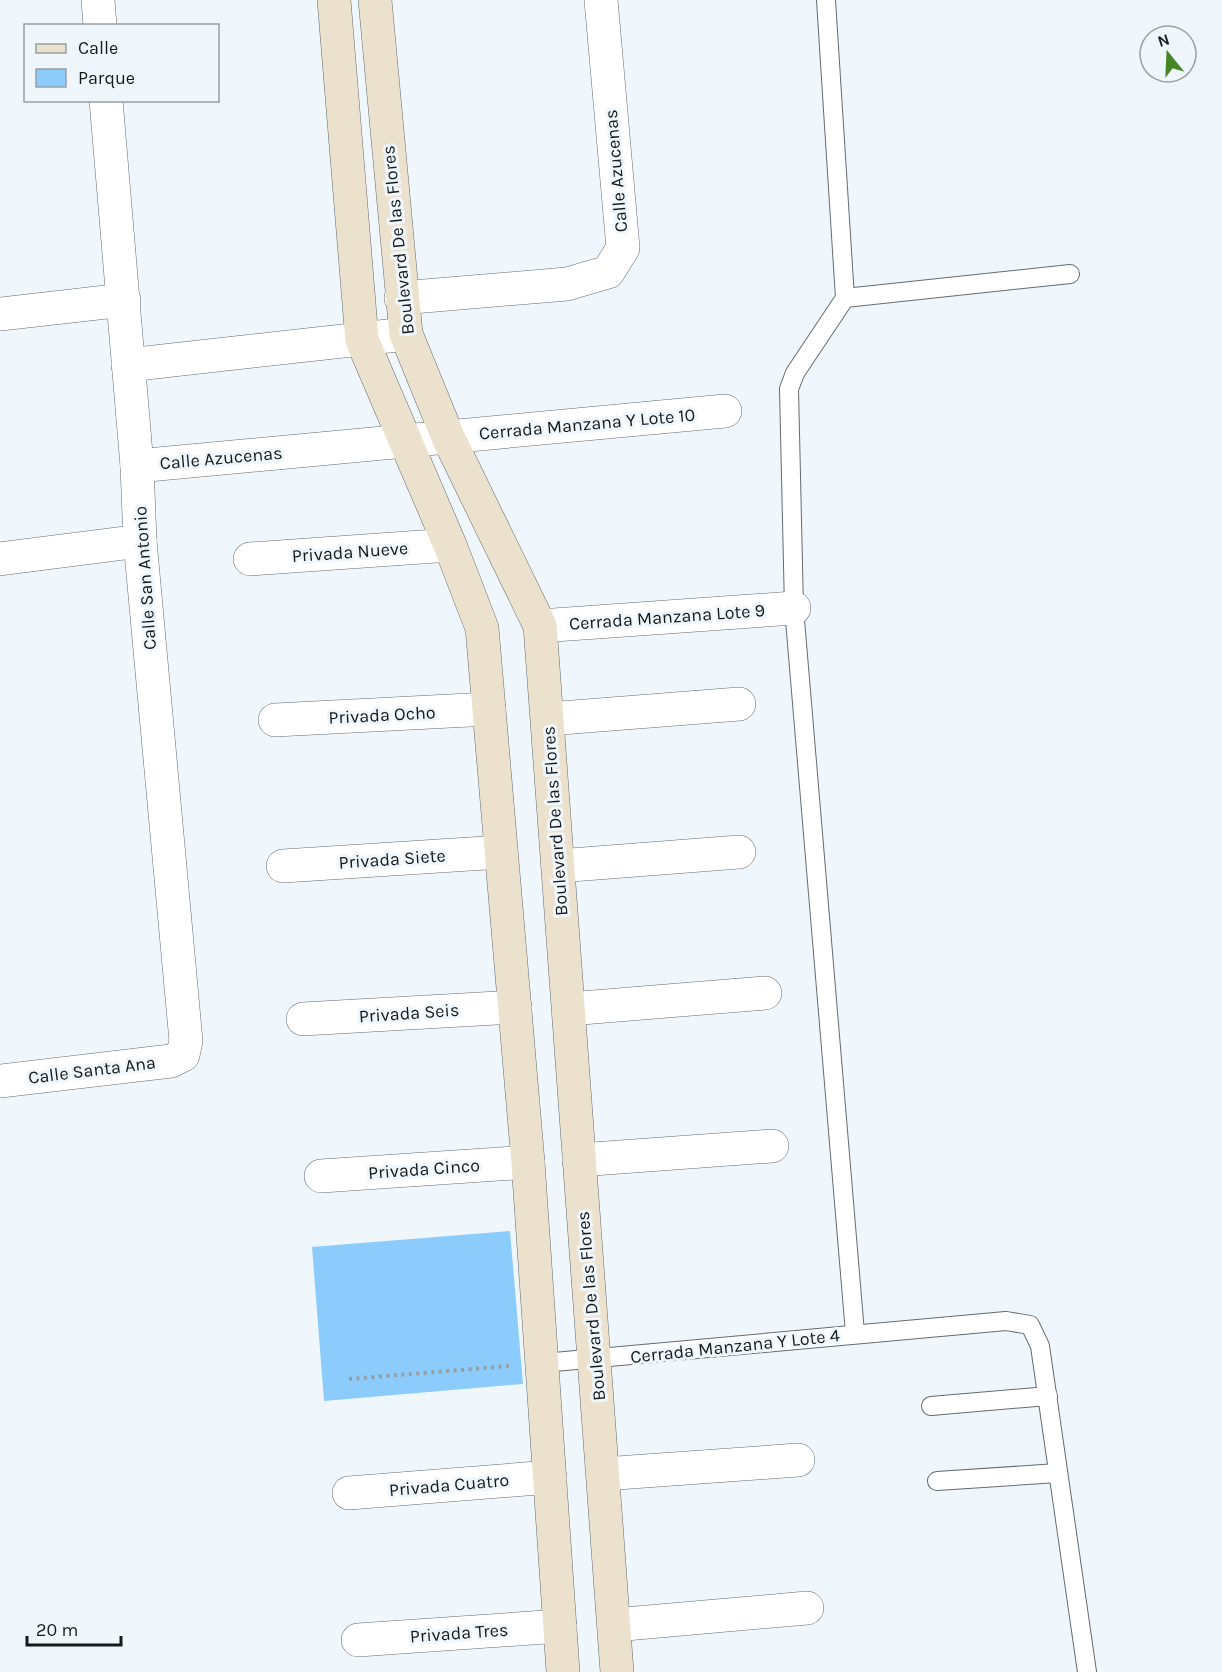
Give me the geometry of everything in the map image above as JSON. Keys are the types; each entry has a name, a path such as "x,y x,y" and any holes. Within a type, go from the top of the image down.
{"street":[{"path":"98,0 100,24"},
{"path":"334,0 362,340 450,545 482,628 528,1162 563,1672"},
{"name":"Boulevard De las Flores","path":"375,0 406,334 448,437 540,626 617,1672"},
{"name":"Calle Azucenas","path":"401,298 567,284 608,272 623,248 601,0"},
{"name":"Calle San Antonio","path":"106,102 137,466 140,541 186,1041 183,1055"},
{"path":"0,314 124,300"},
{"path":"128,365 406,334"},
{"name":"Cerrada Manzana Y Lote 10","path":"448,437 725,411"},
{"name":"Calle Azucenas","path":"137,466 448,437"},
{"path":"0,560 140,541"},
{"name":"Privada Nueve","path":"250,559 450,545"},
{"name":"Cerrada Manzana Lote 9","path":"540,626 794,608"},
{"path":"548,719 739,704"},
{"name":"Privada Ocho","path":"275,720 489,709"},
{"name":"Privada Siete","path":"284,866 501,852"},
{"path":"558,866 739,852"},
{"path":"569,1009 765,993"},
{"name":"Privada Seis","path":"303,1019 515,1007"},
{"name":"Calle Santa Ana","path":"0,1081 171,1061 183,1055"},
{"path":"579,1160 772,1146"},
{"name":"Privada Cinco","path":"321,1176 528,1162"},
{"path":"603,1474 798,1460"},
{"name":"Privada Cuatro","path":"349,1493 550,1477"},
{"path":"614,1625 807,1608"},
{"name":"Privada Tres","path":"358,1640 560,1626"}],"lane":[{"path":"826,0 845,298 795,373 789,389 794,608 855,1333"},
{"path":"845,298 1070,274"},
{"name":"Cerrada Manzana Y Lote 4","path":"543,1363 595,1360 855,1333 1006,1322 1030,1325 1040,1346 1048,1396"},
{"path":"932,1406 1048,1396 1087,1672"},
{"path":"938,1481 1058,1473"}],"path":[{"path":"349,1379 543,1363"}],"green space":[{"path":"510,1231 523,1384 324,1401 312,1247"}]}
